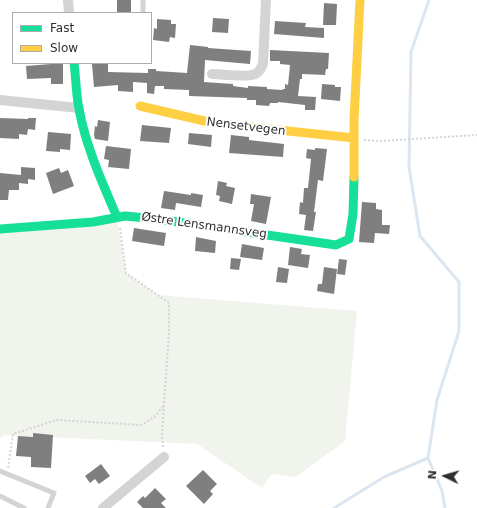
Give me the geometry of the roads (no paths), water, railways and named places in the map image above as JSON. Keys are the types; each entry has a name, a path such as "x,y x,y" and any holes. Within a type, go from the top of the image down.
{"street":[{"path":"68,0 69,12"},
{"path":"212,74 248,76 256,74 261,70 263,64 266,0"},
{"path":"354,138 360,0"},
{"path":"0,229 93,222 117,217 90,151 79,108 74,64"},
{"path":"0,100 79,108"},
{"name":"Nensetvegen","path":"140,106 212,123 354,138"},
{"name":"Østre Lensmannsveg","path":"117,217 125,216 157,219 336,245 349,239 353,221 355,194 354,138"},
{"path":"103,508 164,457"}],"lane":[{"path":"142,12 143,0"},
{"path":"0,471 54,494 48,508"},
{"path":"0,496 24,508"}],"waterway":[{"path":"429,0 411,52 409,167 420,236 459,282 459,331 437,400 428,458 442,491 445,508"},
{"path":"334,508 384,477 428,458"}]}
